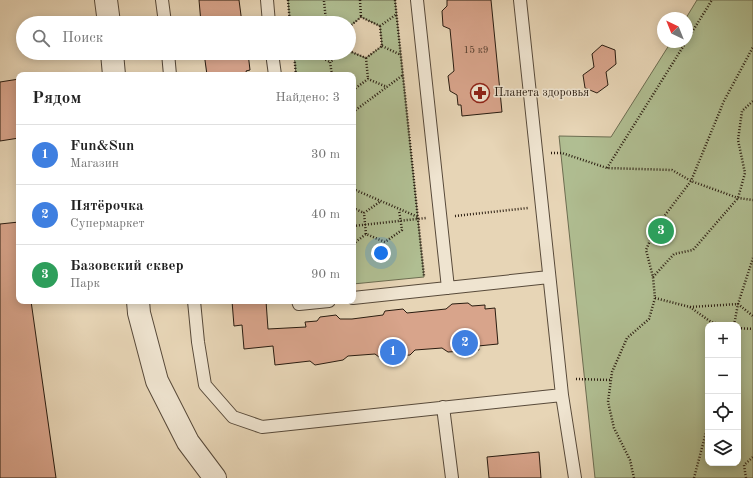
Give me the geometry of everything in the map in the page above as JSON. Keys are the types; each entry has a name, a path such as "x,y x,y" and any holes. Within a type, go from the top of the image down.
{"street":[{"path":"106,0 108,16"},
{"path":"113,60 114,72"},
{"path":"138,304 139,313 157,381 188,442 215,478"}],"lane":[{"path":"162,0 163,16"},
{"path":"267,0 268,16"},
{"path":"417,0 448,288"},
{"path":"520,0 562,395 575,478"},
{"path":"169,60 170,72"},
{"path":"273,60 275,72"},
{"path":"356,298 550,277"},
{"path":"194,304 198,342 205,385 233,417 262,427 562,395"},
{"path":"443,407 452,478"}],"path":[{"path":"288,0 289,16"},
{"path":"324,0 325,16"},
{"path":"360,0 361,17"},
{"path":"395,0 424,277"},
{"path":"693,30 712,0"},
{"path":"380,26 397,14"},
{"path":"361,17 380,26"},
{"path":"356,21 361,17"},
{"path":"380,26 382,46"},
{"path":"382,46 401,55"},
{"path":"366,58 382,46"},
{"path":"634,478 630,460 614,428 608,402 612,372 628,338 648,319 655,298 653,277 646,250 656,227 691,181 724,100 753,47"},
{"path":"607,168 682,48"},
{"path":"356,54 366,58"},
{"path":"366,58 368,79"},
{"path":"295,60 296,72"},
{"path":"326,60 330,62"},
{"path":"330,62 332,72"},
{"path":"356,110 403,75"},
{"path":"368,79 387,87"},
{"path":"356,88 368,79"},
{"path":"653,277 674,254 693,250 738,198 745,173 738,140 742,111 753,101"},
{"path":"562,153 607,168 672,170 691,181 738,198 753,200"},
{"path":"356,190 399,210 418,216"},
{"path":"364,213 381,201"},
{"path":"356,209 364,213"},
{"path":"366,234 385,242 402,230 399,210"},
{"path":"364,213 366,234"},
{"path":"356,242 366,234"},
{"path":"735,322 738,304 753,258"},
{"path":"655,298 690,307 738,304 753,316"},
{"path":"690,307 711,322"},
{"path":"741,328 753,330"},
{"path":"579,379 611,380"},
{"path":"694,478 707,430"},
{"path":"746,478 744,465 753,457"}],"green space":[{"path":"288,0 395,0 424,277 356,284 356,72 296,72 295,60 356,60 356,54 366,58 382,46 380,26 361,17 356,21 356,16 289,16"},
{"path":"697,0 753,0 753,478 595,478 559,136 611,137 667,48 693,48 693,12 690,12"}],"building":[{"path":"199,0 239,0 241,16 200,16"},
{"path":"447,0 491,0 502,112 462,116 461,105 458,105 457,95 450,91 448,76 454,71 450,29 443,26 442,11 447,6"},
{"path":"602,45 615,50 616,64 606,72 608,85 597,93 585,88 583,75 594,67 592,54"},
{"path":"205,60 249,60 250,70 246,72 207,72"},
{"path":"16,79 16,138 0,141 0,82"},
{"path":"16,222 16,304 31,304 56,478 0,478 0,224"},
{"path":"468,303 472,306 485,305 485,309 495,308 498,344 478,346 479,350 448,352 442,348 415,350 410,355 379,357 375,354 348,356 343,360 315,365 310,361 275,365 273,346 244,349 242,325 234,326 232,304 266,304 268,329 306,327 305,322 317,321 320,317 336,315 340,319 352,319 383,315 385,311 403,309 407,313 446,309 452,304"},
{"path":"539,452 541,478 489,478 487,457"}],"place":[{"name":"Планета здоровья","path":"480,93"},
{"name":"Базовский сквер","path":"661,231"},
{"name":"Пятёрочка","path":"465,343"},
{"name":"Fun&Sun","path":"393,352"}]}
